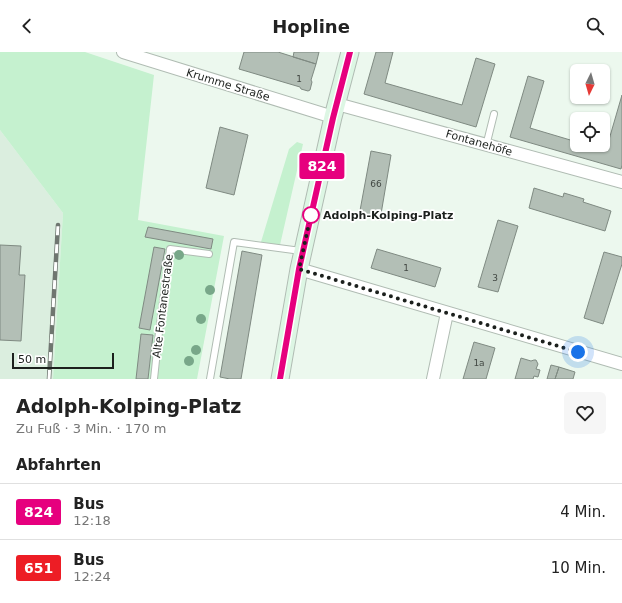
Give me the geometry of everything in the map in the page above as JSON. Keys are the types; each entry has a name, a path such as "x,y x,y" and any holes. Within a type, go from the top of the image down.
{"street":[{"name":"Krumme Straße","path":"123,52 335,111"},
{"path":"280,379 299,269 350,52"},
{"name":"Fontanehöfe","path":"335,111 486,146 622,182"},
{"path":"299,269 622,364"},
{"path":"433,379 447,313"}],"lane":[{"path":"486,146 494,114"},
{"path":"210,379 234,242 303,251"},
{"name":"Alte Fontanestraße","path":"154,379 170,249 209,254"}],"shaded area":[{"path":"0,130 63,213 53,379 0,379"}],"green space":[{"path":"0,52 85,52 154,75 138,220 224,236 197,379 53,379 63,213 0,130"},
{"path":"297,142 303,144 280,245 261,242 289,149"}],"building":[{"path":"244,52 278,52 316,64 311,80 310,90 308,91 301,89 300,87 239,69"},
{"path":"294,52 319,52 316,64 293,57"},
{"path":"376,52 393,52 385,83 462,105 476,58 495,64 476,127 364,94"},
{"path":"528,76 544,81 530,128 570,140 570,152 610,152 610,136 622,95 621,169 510,137"},
{"path":"220,127 248,135 234,195 206,188"},
{"path":"371,151 391,155 380,220 359,216"},
{"path":"534,188 563,197 564,193 584,199 583,202 611,211 605,231 529,208"},
{"path":"498,220 518,226 498,292 478,287"},
{"path":"148,227 213,239 211,249 145,237"},
{"path":"0,245 21,246 19,275 25,275 21,341 0,340"},
{"path":"154,247 165,249 150,330 139,328"},
{"path":"377,249 441,268 435,287 371,268"},
{"path":"242,251 262,255 241,379 230,379 220,377"},
{"path":"604,252 622,257 622,264 603,324 584,318"},
{"path":"141,334 153,335 148,379 136,379"},
{"path":"474,342 495,348 486,379 463,379"},
{"path":"521,358 531,361 536,360 538,364 536,369 540,370 538,377 534,376 533,379 515,379"},
{"path":"551,365 559,367 555,379 547,379"},
{"path":"559,367 575,372 573,379 555,379"}],"railway":[{"path":"49,379 58,225"}],"bus line":[{"name":"824","path":"280,379 299,269 333,118 350,52"}],"place":[{"name":"Adolph-Kolping-Platz","path":"311,215"}],"route":[{"path":"311,215 299,269 578,352"}]}
